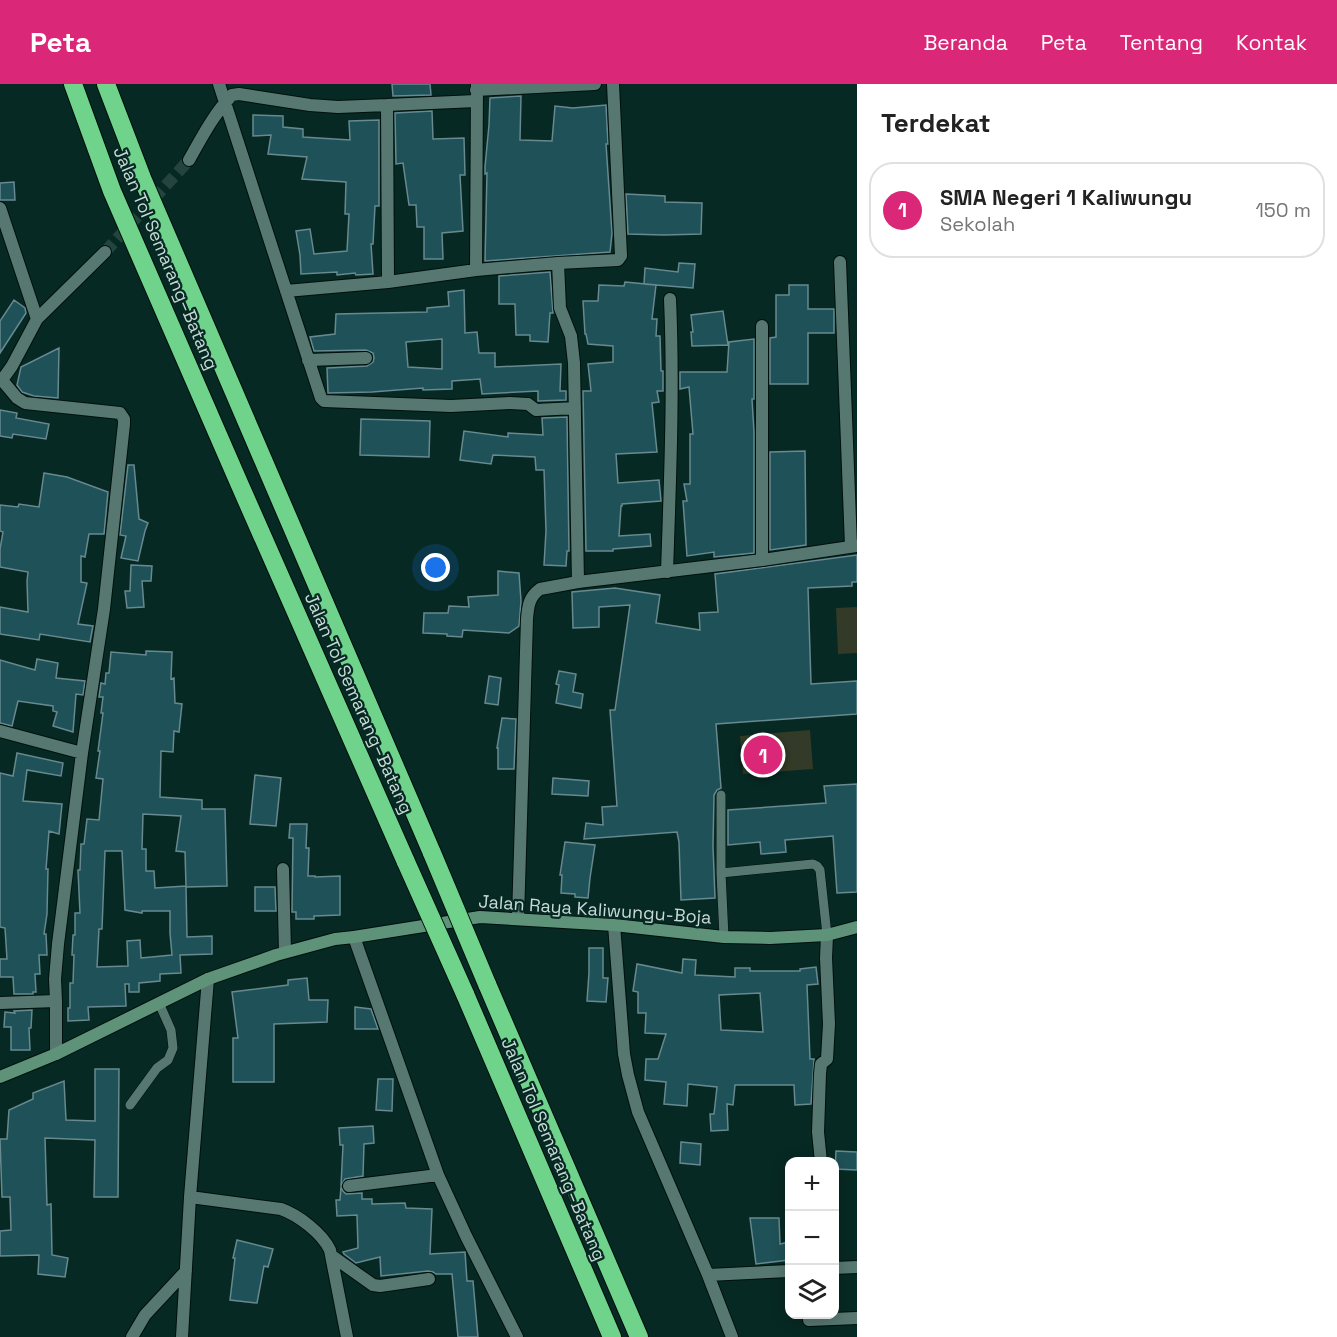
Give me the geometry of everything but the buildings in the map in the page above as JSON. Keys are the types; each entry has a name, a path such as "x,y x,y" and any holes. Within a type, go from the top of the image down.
{"highway":[{"name":"Jalan Tol Semarang–Batang","path":"73,84 112,191 238,483 465,994 612,1337"},
{"name":"Jalan Tol Semarang–Batang","path":"106,84 146,189 639,1337"}],"main road":[{"name":"Jalan Raya Kaliwungu-Boja","path":"0,1077 56,1054 208,979 285,952 335,939 469,918 518,918 614,925 724,937 770,938 827,934 857,927"}],"street":[{"path":"219,84 321,398 326,402 451,406 510,403 528,404 536,410 575,408"},
{"path":"189,160 209,123 232,95 338,107 387,105 476,92 595,84"},
{"path":"286,291 388,282 476,270 618,260 621,256 613,84"},
{"path":"476,92 476,270"},
{"path":"387,105 388,282"},
{"path":"0,208 37,319"},
{"path":"56,1054 55,979 82,753 104,609 124,419 120,413 25,403 17,398 1,380 12,366 37,319 105,252"},
{"path":"518,918 528,607 532,596 540,589 578,582 762,560 854,546 840,262"},
{"path":"558,263 560,308 573,347 578,582"},
{"path":"667,572 671,435 670,299"},
{"path":"762,326 762,560"},
{"path":"308,360 366,358"},
{"path":"0,731 82,753"},
{"path":"283,870 285,952"},
{"path":"614,925 624,1054 638,1112 732,1337"},
{"path":"821,1157 818,1132 820,1074 821,1064 827,1059 829,1024 827,934"},
{"path":"354,937 438,1175 517,1337"},
{"path":"182,1337 190,1197 208,979"},
{"path":"0,1003 56,1001"},
{"path":"349,1186 438,1175"},
{"path":"190,1197 280,1209 291,1212 299,1218 327,1243 332,1256 348,1337"},
{"path":"332,1256 372,1285 380,1286 429,1279"},
{"path":"839,1268 857,1267"},
{"path":"132,1337 145,1315 186,1271"},
{"path":"708,1275 785,1271"},
{"path":"809,1320 857,1318"}],"lane":[{"path":"721,795 724,937"},
{"path":"721,873 810,864 817,866 820,870 827,934"},
{"path":"130,1105 157,1068 168,1060 173,1048 171,1030 159,1003"}],"green space":[{"path":"857,607 857,653 838,654 836,608"},
{"path":"810,730 813,769 743,774 740,736"}],"tunnel":[{"path":"105,252 189,160"}],"place":[{"name":"SMA Negeri 1 Kaliwungu","path":"763,755"}]}
